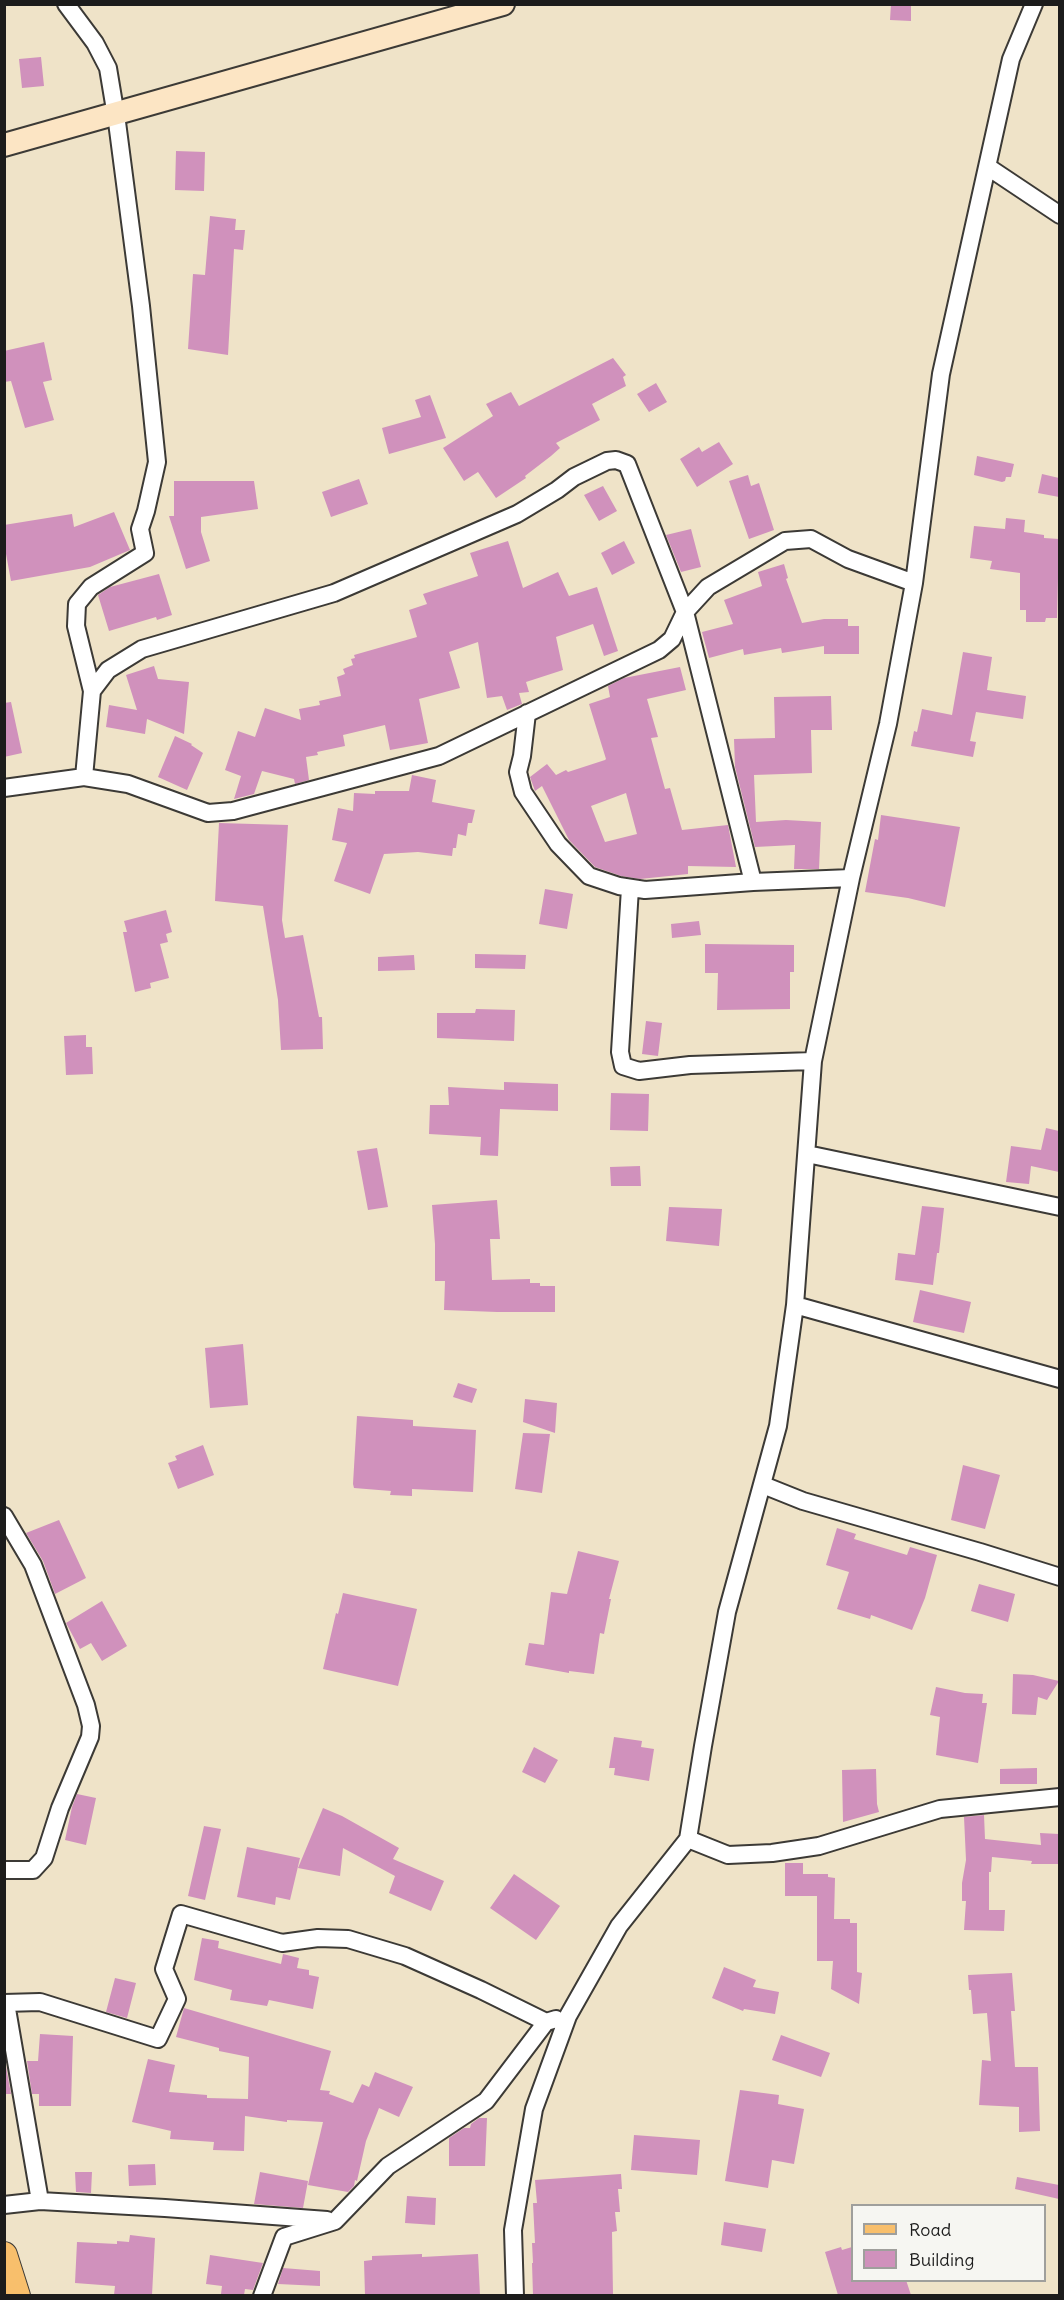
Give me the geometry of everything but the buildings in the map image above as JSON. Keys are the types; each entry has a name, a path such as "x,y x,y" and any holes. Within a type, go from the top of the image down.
{"main road":[{"path":"4,145 503,4"},
{"path":"4,2255 17,2295"}],"street":[{"path":"66,4 95,43 108,68 141,306 157,462 140,529 145,553 91,587 77,604 76,626 92,691 84,777"},
{"path":"515,2295 513,2230 534,2109 568,2016 619,1926 688,1839 727,1612 778,1426 795,1305 813,1061 850,878 888,724 914,583 941,374 1011,59 1034,4"},
{"path":"988,166 1059,215"},
{"path":"92,691 108,670 142,649 334,593 517,514 574,477 607,461 616,460 627,464 685,612 753,882"},
{"path":"4,788 84,777 128,784 208,813 233,811 439,756 659,650 672,639 685,612 708,587 785,541 811,539 848,559 914,583"},
{"path":"526,714 518,772 523,792 558,844 589,876 619,886 645,890 850,878"},
{"path":"630,888 620,1052 623,1066 639,1071 690,1065 813,1061"},
{"path":"807,1154 1059,1207"},
{"path":"795,1305 1059,1380"},
{"path":"762,1485 803,1501 1059,1577"},
{"path":"4,1516 33,1565 86,1705 91,1726 90,1737 60,1808 44,1858 33,1870 4,1870"},
{"path":"688,1839 728,1855 772,1853 819,1846 940,1809 1059,1797"},
{"path":"40,2201 5,2003 40,2002 159,2039 177,1999 164,1969 181,1914 282,1943 318,1938 348,1939 394,1952 481,1990 546,2022"},
{"path":"262,2295 284,2238 335,2221 388,2166 486,2101 546,2022 568,2016"},
{"path":"4,2205 40,2201 335,2221"}]}
